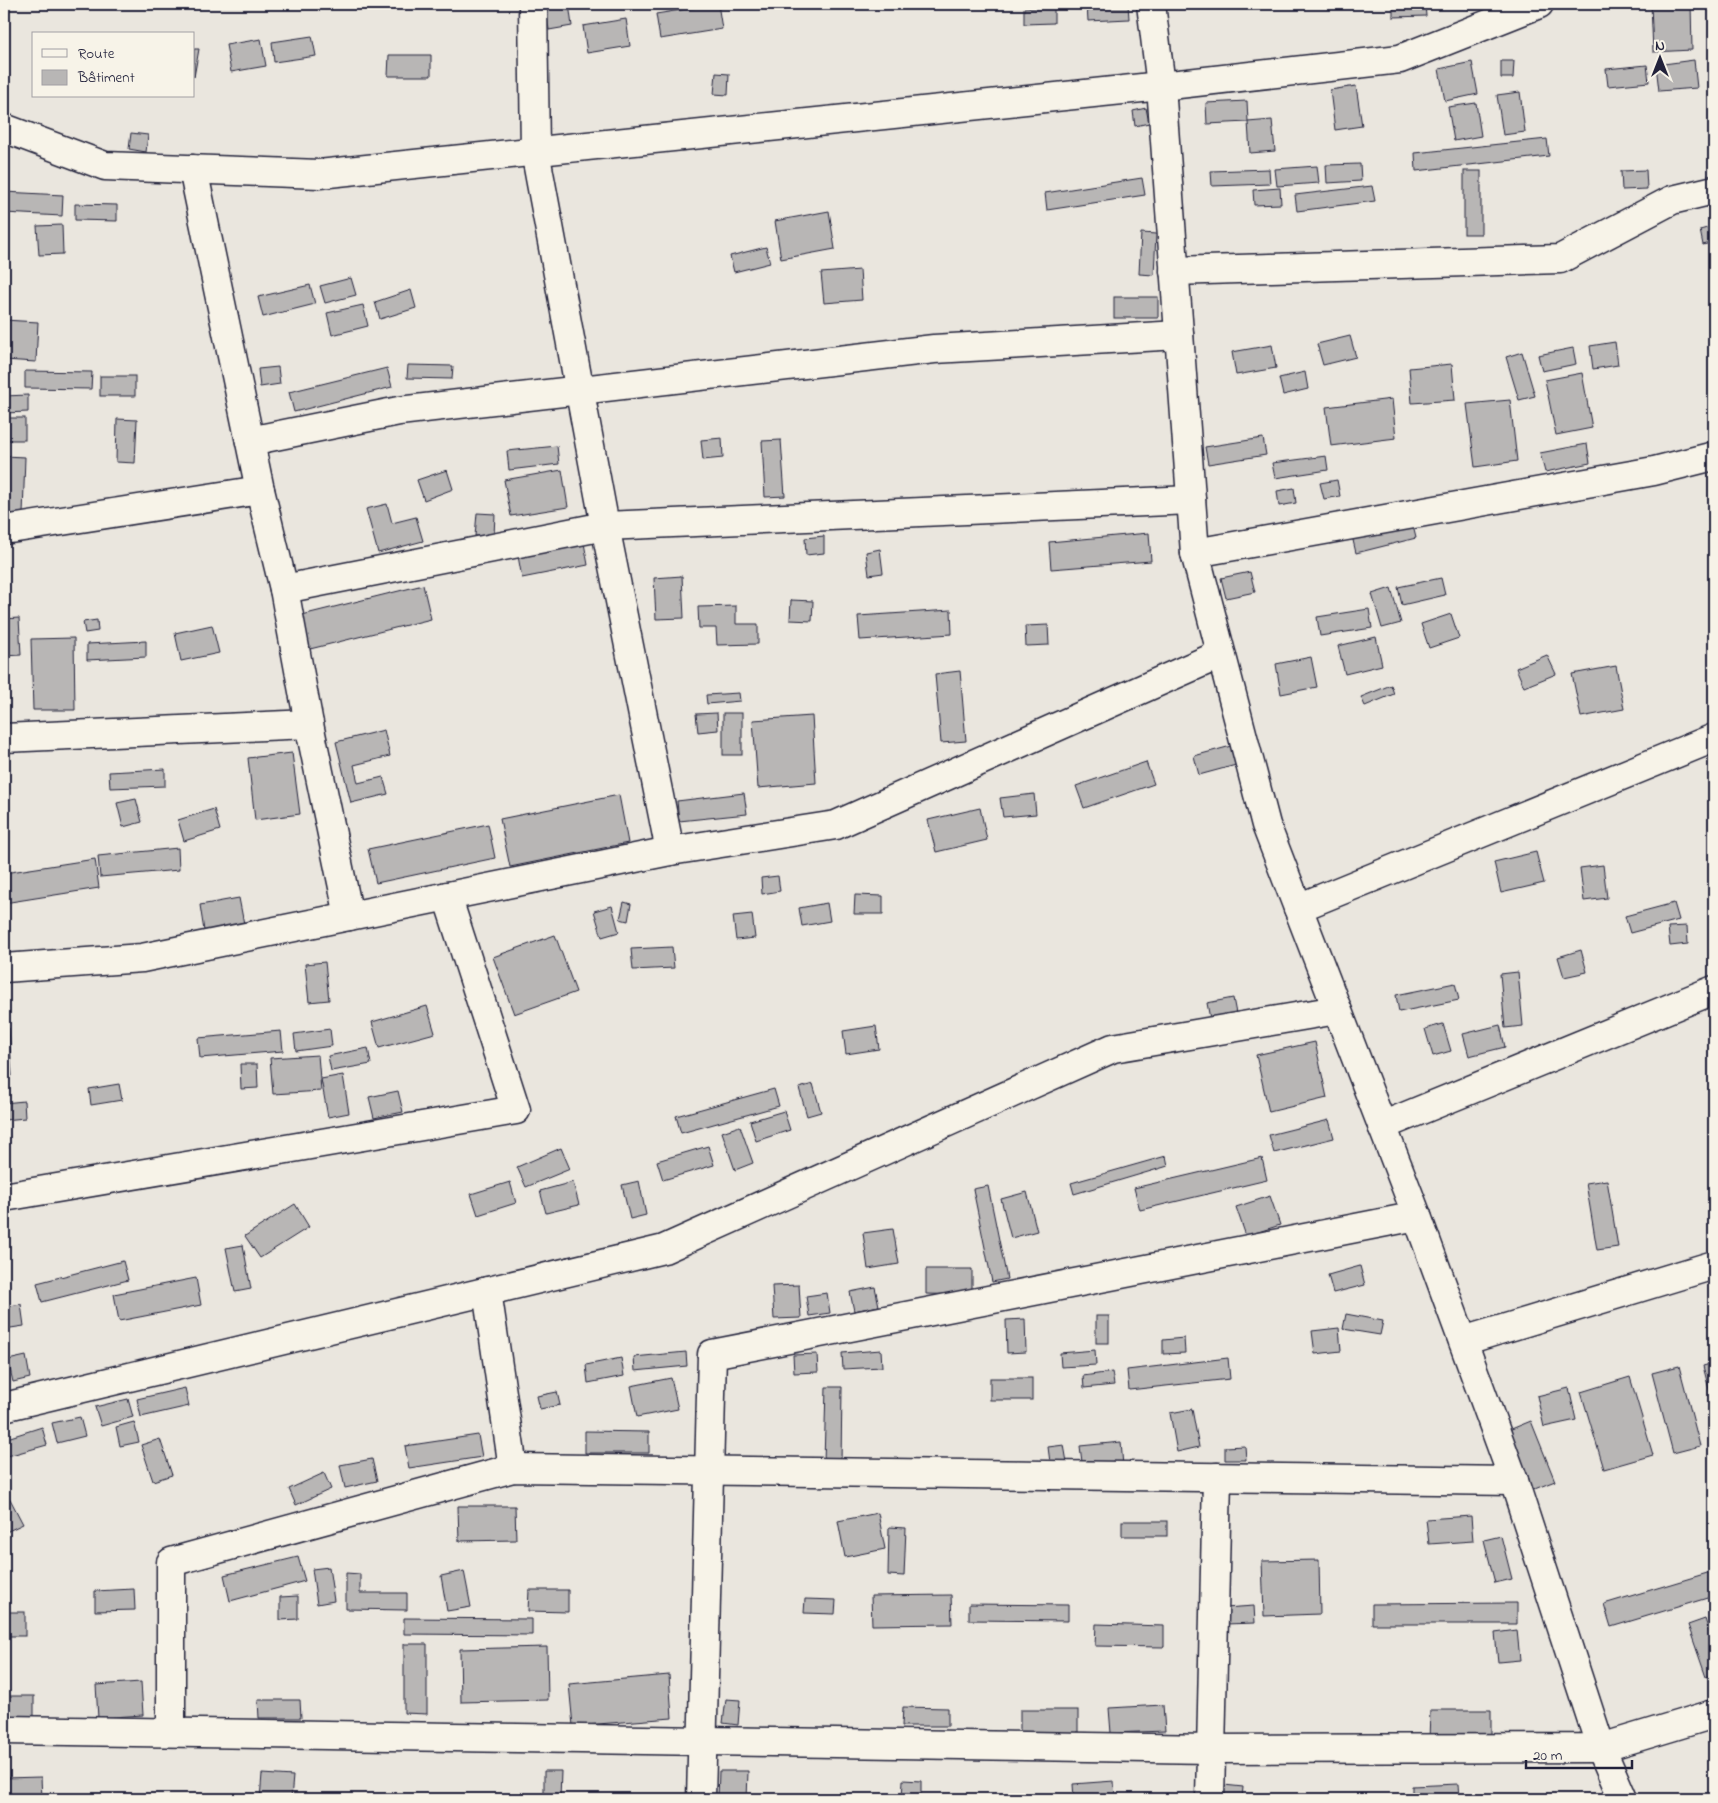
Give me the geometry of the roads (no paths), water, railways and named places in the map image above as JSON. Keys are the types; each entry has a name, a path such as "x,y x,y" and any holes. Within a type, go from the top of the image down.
{"street":[{"path":"533,4 535,151 605,526 670,851"},
{"path":"1151,4 1161,86 1195,553 1221,654 1266,825 1417,1216 1463,1341 1514,1481 1601,1748 1623,1799"},
{"path":"4,128 105,166 319,174 1161,86 1400,59 1539,4"},
{"path":"193,169 260,490 284,589 309,724 349,916"},
{"path":"1174,271 1560,259 1672,200 1714,190"},
{"path":"250,441 399,411 934,349 1179,335"},
{"path":"1195,553 1654,472 1714,456"},
{"path":"4,530 260,490"},
{"path":"284,589 605,526 1191,500"},
{"path":"4,968 142,958 670,851 836,825 1221,654"},
{"path":"4,738 309,724"},
{"path":"1298,908 1714,738"},
{"path":"4,1197 516,1110 446,896"},
{"path":"1382,1126 1714,990"},
{"path":"4,1407 664,1249 1113,1048 1337,1010"},
{"path":"701,1799 712,1354 1417,1216"},
{"path":"1463,1341 1714,1265"},
{"path":"487,1291 513,1468"},
{"path":"171,1732 171,1562 513,1468 1514,1481"},
{"path":"1210,1799 1217,1477"},
{"path":"4,1730 1210,1749 1601,1748 1714,1714"}]}
